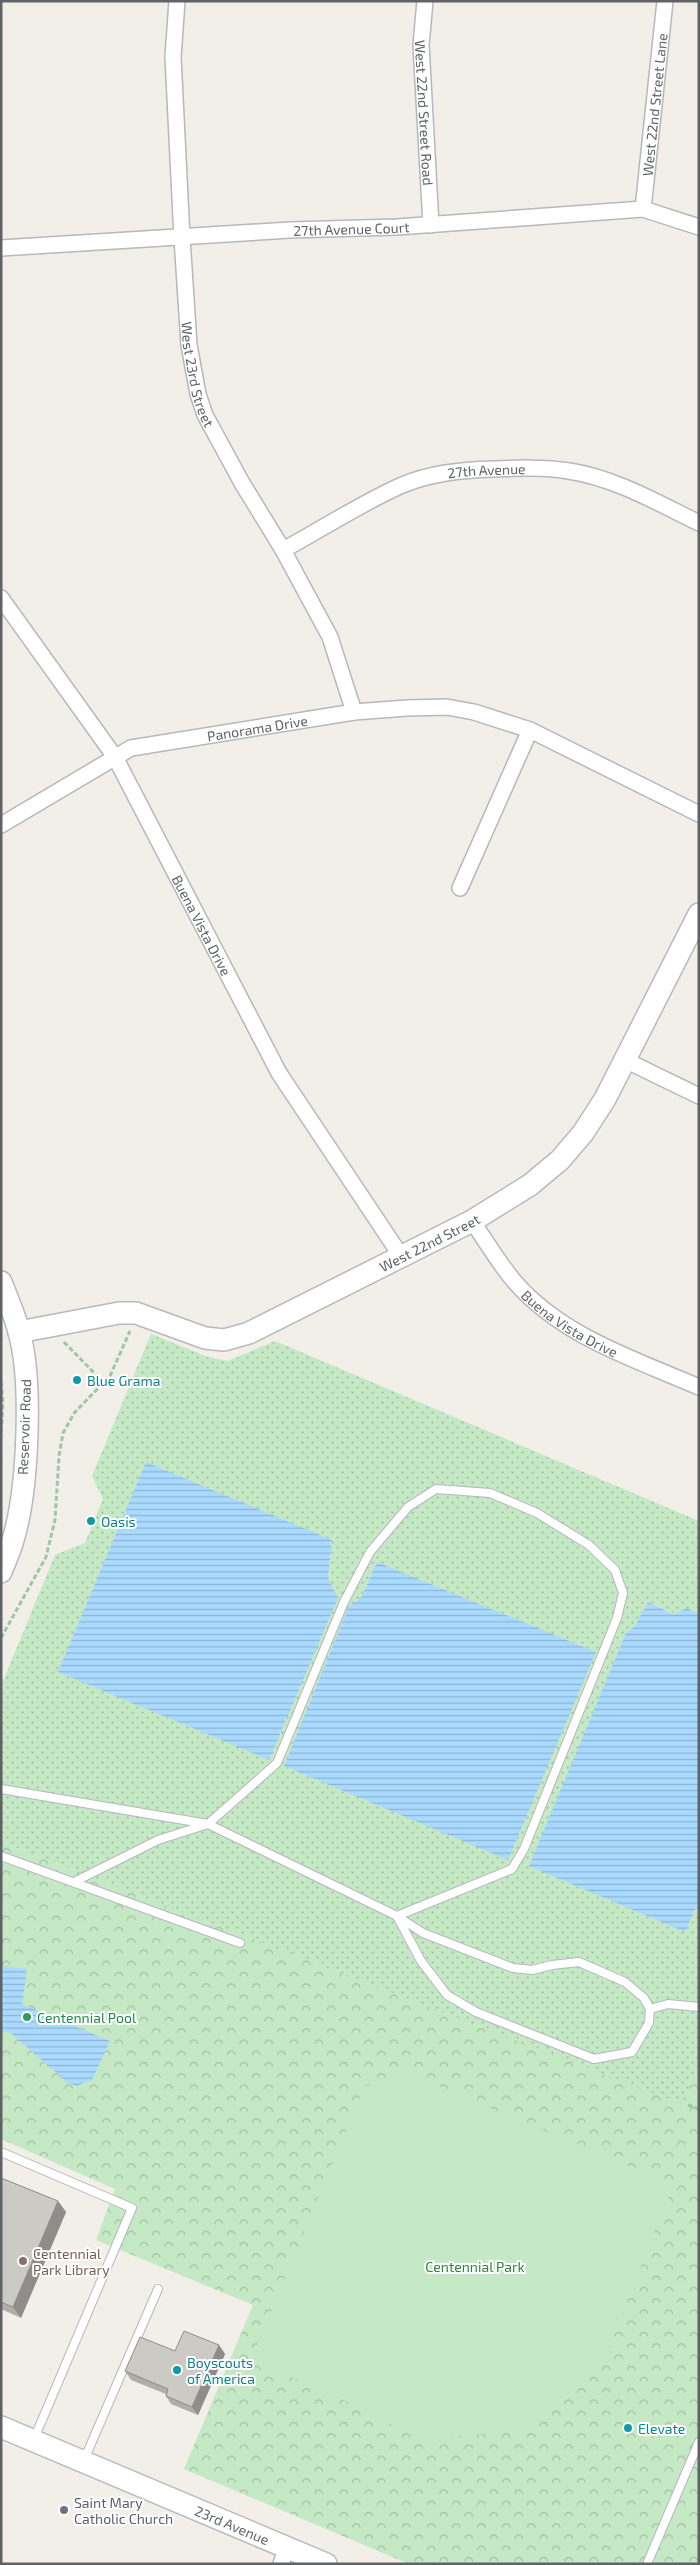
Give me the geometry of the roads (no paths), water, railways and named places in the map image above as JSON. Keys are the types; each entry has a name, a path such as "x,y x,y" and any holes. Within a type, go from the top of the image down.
{"street":[{"name":"West 23rd Street","path":"177,1 174,57 182,238 190,345 198,394 205,415 242,483 283,550 330,637 354,712"},
{"name":"West 22nd Street Road","path":"425,1 421,45 431,225"},
{"name":"West 22nd Street Lane","path":"643,209 665,1"},
{"name":"27th Avenue Court","path":"1,248 290,230 431,225 643,209 699,227"},
{"name":"27th Avenue","path":"283,550 400,486 435,474 464,470 531,468 569,471 604,480 640,494 699,523"},
{"name":"Buena Vista Drive","path":"1,598 116,757 279,1073 401,1256"},
{"name":"Panorama Drive","path":"1,825 131,748 354,712 447,707 474,712 530,730 699,814"},
{"path":"460,888 530,730"},
{"name":"West 22nd Street","path":"20,1332 118,1314 136,1314 206,1338 224,1340 249,1333 472,1221 530,1184 560,1160 583,1133 605,1099 626,1060 699,914"},
{"path":"626,1060 699,1096"},
{"name":"Buena Vista Drive","path":"472,1221 514,1281 528,1296 566,1326 597,1344 699,1387"},
{"name":"Reservoir Road","path":"1,1282 20,1332 26,1371 22,1491 14,1539 1,1572"},
{"name":"23rd Avenue","path":"1,2427 83,2462 284,2556 326,2564"}],"lane":[{"path":"74,1882 158,1840 208,1824 277,1763 344,1602 370,1552 408,1507 436,1490 490,1492 536,1513 588,1545 615,1570 623,1593 617,1618 524,1849 512,1869 397,1916"},
{"path":"1,1789 208,1824 397,1916 423,1933 513,1968 532,1970 552,1965 579,1962 625,1982 644,1998 650,2008 649,2023 632,2052 594,2059 476,2012 446,1995 420,1961 397,1916"},
{"path":"1,1856 240,1943"},
{"path":"650,2008 668,2004 699,2007"},
{"path":"1,2152 132,2208 33,2441"},
{"path":"83,2462 158,2289"},
{"path":"647,2564 699,2442"}],"water":[{"path":"146,1462 332,1540 328,1578 338,1598 269,1760 58,1672"},
{"path":"377,1562 596,1652 508,1860 284,1766 349,1606 362,1596"},
{"path":"648,1602 674,1614 687,1608 699,1614 699,1901 685,1932 529,1866 626,1633 635,1626"},
{"name":"Centennial Pool","path":"1,1966 27,1969 22,2004 110,2041 92,2080 77,2086 68,2083 12,2034 1,2030"}],"place":[{"name":"Blue Grama","path":"77,1380"},
{"name":"Oasis","path":"91,1521"},
{"name":"Centennial Pool","path":"27,2017"},
{"name":"Centennial Park Library","path":"23,2261"},
{"name":"Boyscouts of America","path":"177,2370"},
{"name":"Elevate","path":"628,2428"},
{"name":"Saint Mary Catholic Church","path":"64,2510"}],"park label":[{"name":"Centennial Park","path":"475,2266"}]}
